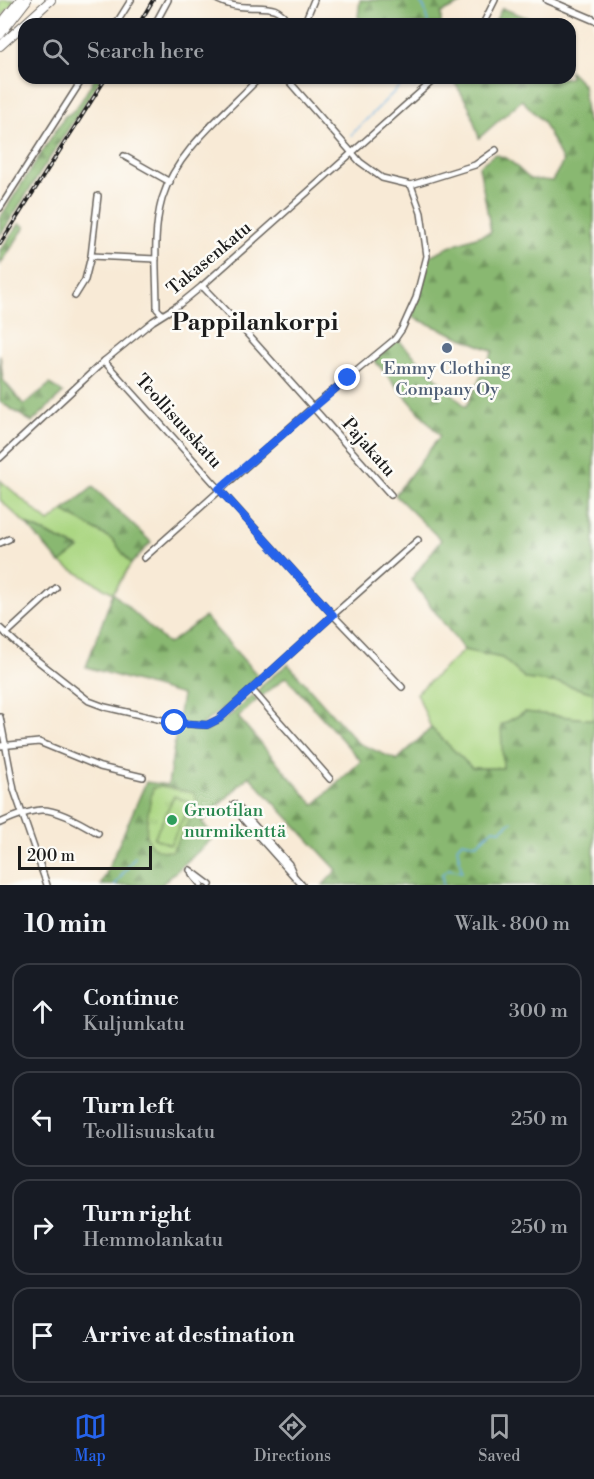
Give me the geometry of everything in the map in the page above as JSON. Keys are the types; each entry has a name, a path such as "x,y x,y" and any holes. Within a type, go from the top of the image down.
{"highway":[{"path":"0,25 20,0"},
{"path":"0,35 27,0"},
{"path":"31,18 51,0"},
{"path":"0,46 18,30"}],"main road":[{"path":"546,0 594,21"}],"street":[{"path":"120,18 131,0"},
{"path":"158,18 168,0"},
{"path":"218,0 245,8 261,7 276,10 285,14 287,18"},
{"path":"306,18 314,0"},
{"path":"486,18 495,0"},
{"path":"0,208 79,84"},
{"path":"162,314 157,309 156,259 162,200 170,182 201,137 253,84"},
{"path":"291,84 351,153 382,178 411,185 475,165 496,150"},
{"name":"Takasenkatu","path":"0,458 104,361 162,314 180,304 202,286 429,84"},
{"path":"124,156 170,182"},
{"path":"144,558 219,489 394,339 406,323 416,298 427,256 421,213 411,185"},
{"path":"75,296 86,280 98,196"},
{"path":"91,256 156,259"},
{"name":"Pajakatu","path":"202,286 391,495"},
{"name":"Teollisuuskatu","path":"104,361 333,615 402,687"},
{"path":"0,448 6,452"},
{"path":"0,543 9,539"},
{"path":"0,627 24,650 89,701 105,707 175,723 207,725 219,719 418,540"},
{"path":"6,634 56,588"},
{"path":"252,690 330,778"},
{"path":"0,717 3,746 21,814 47,885"},
{"path":"3,746 39,742 100,767 143,777"},
{"path":"293,875 289,864 248,816 234,804 243,819 284,867 302,885"},
{"path":"0,823 21,814 49,810 87,825 98,834"},
{"path":"201,885 190,870 210,885"}],"green space":[{"path":"15,0 0,19 0,2"},
{"path":"360,0 469,0 441,13 441,18 358,17"},
{"path":"502,8 528,18 497,18"},
{"path":"576,77 583,84 587,122 594,122 594,693 560,683 526,679 502,658 464,650 411,580 441,540 395,495 440,436 374,360 398,340 466,407 493,351 412,317 431,255 491,232 479,166 495,154 508,159 530,179 552,181 563,162 543,122 522,100 479,138 469,106 456,84 576,84"},
{"path":"91,84 97,84 0,236 0,218 65,116 78,105"},
{"path":"20,223 25,227 0,265 0,250"},
{"path":"0,355 3,380 24,405 50,384 63,393 32,422 0,402"},
{"path":"0,480 49,522 63,511 113,540 131,564 113,593 60,563 79,548 26,524 0,500"},
{"path":"93,487 151,542 131,564 113,540 63,511"},
{"path":"26,524 79,549 60,563"},
{"path":"113,593 168,644 205,617 260,678 240,697 201,725 207,731 232,714 252,695 257,700 238,717 314,805 361,761 286,677 262,696 257,692 264,683 288,664 358,743 397,760 431,728 472,768 503,768 501,725 525,712 594,720 594,885 323,885 337,870 249,776 202,822 214,837 161,885 101,885 146,782 168,785 182,695 86,667","holes":["170,787 198,803 172,851 145,836"]},
{"path":"464,650 502,658 526,679 560,683 594,693 594,720 525,712 503,768 472,768 431,728 417,693"},
{"path":"161,786 194,793 198,804 172,851 160,850 152,846 148,839 147,819 153,788","holes":["174,796 191,803 170,845 154,838"]},
{"name":"Gruotilan nurmikenttä","path":"174,795 191,803 171,846 154,838"}],"waterway":[{"path":"418,0 425,9 427,18"},
{"path":"351,135 402,84"},
{"path":"443,885 442,874 449,869 462,872 457,847 462,841 477,844 493,829 501,830 512,821"},
{"path":"115,885 135,857"}],"railway":[{"path":"142,18 153,0"},
{"path":"0,244 102,84"}],"place":[{"name":"Emmy Clothing Company Oy","path":"447,348"},
{"name":"Gruotilan nurmikenttä","path":"172,820"}],"district":[{"name":"Pappilankorpi","path":"255,322"}],"route":[{"path":"175,723 207,725 219,719 333,615 219,489 348,378"}]}
